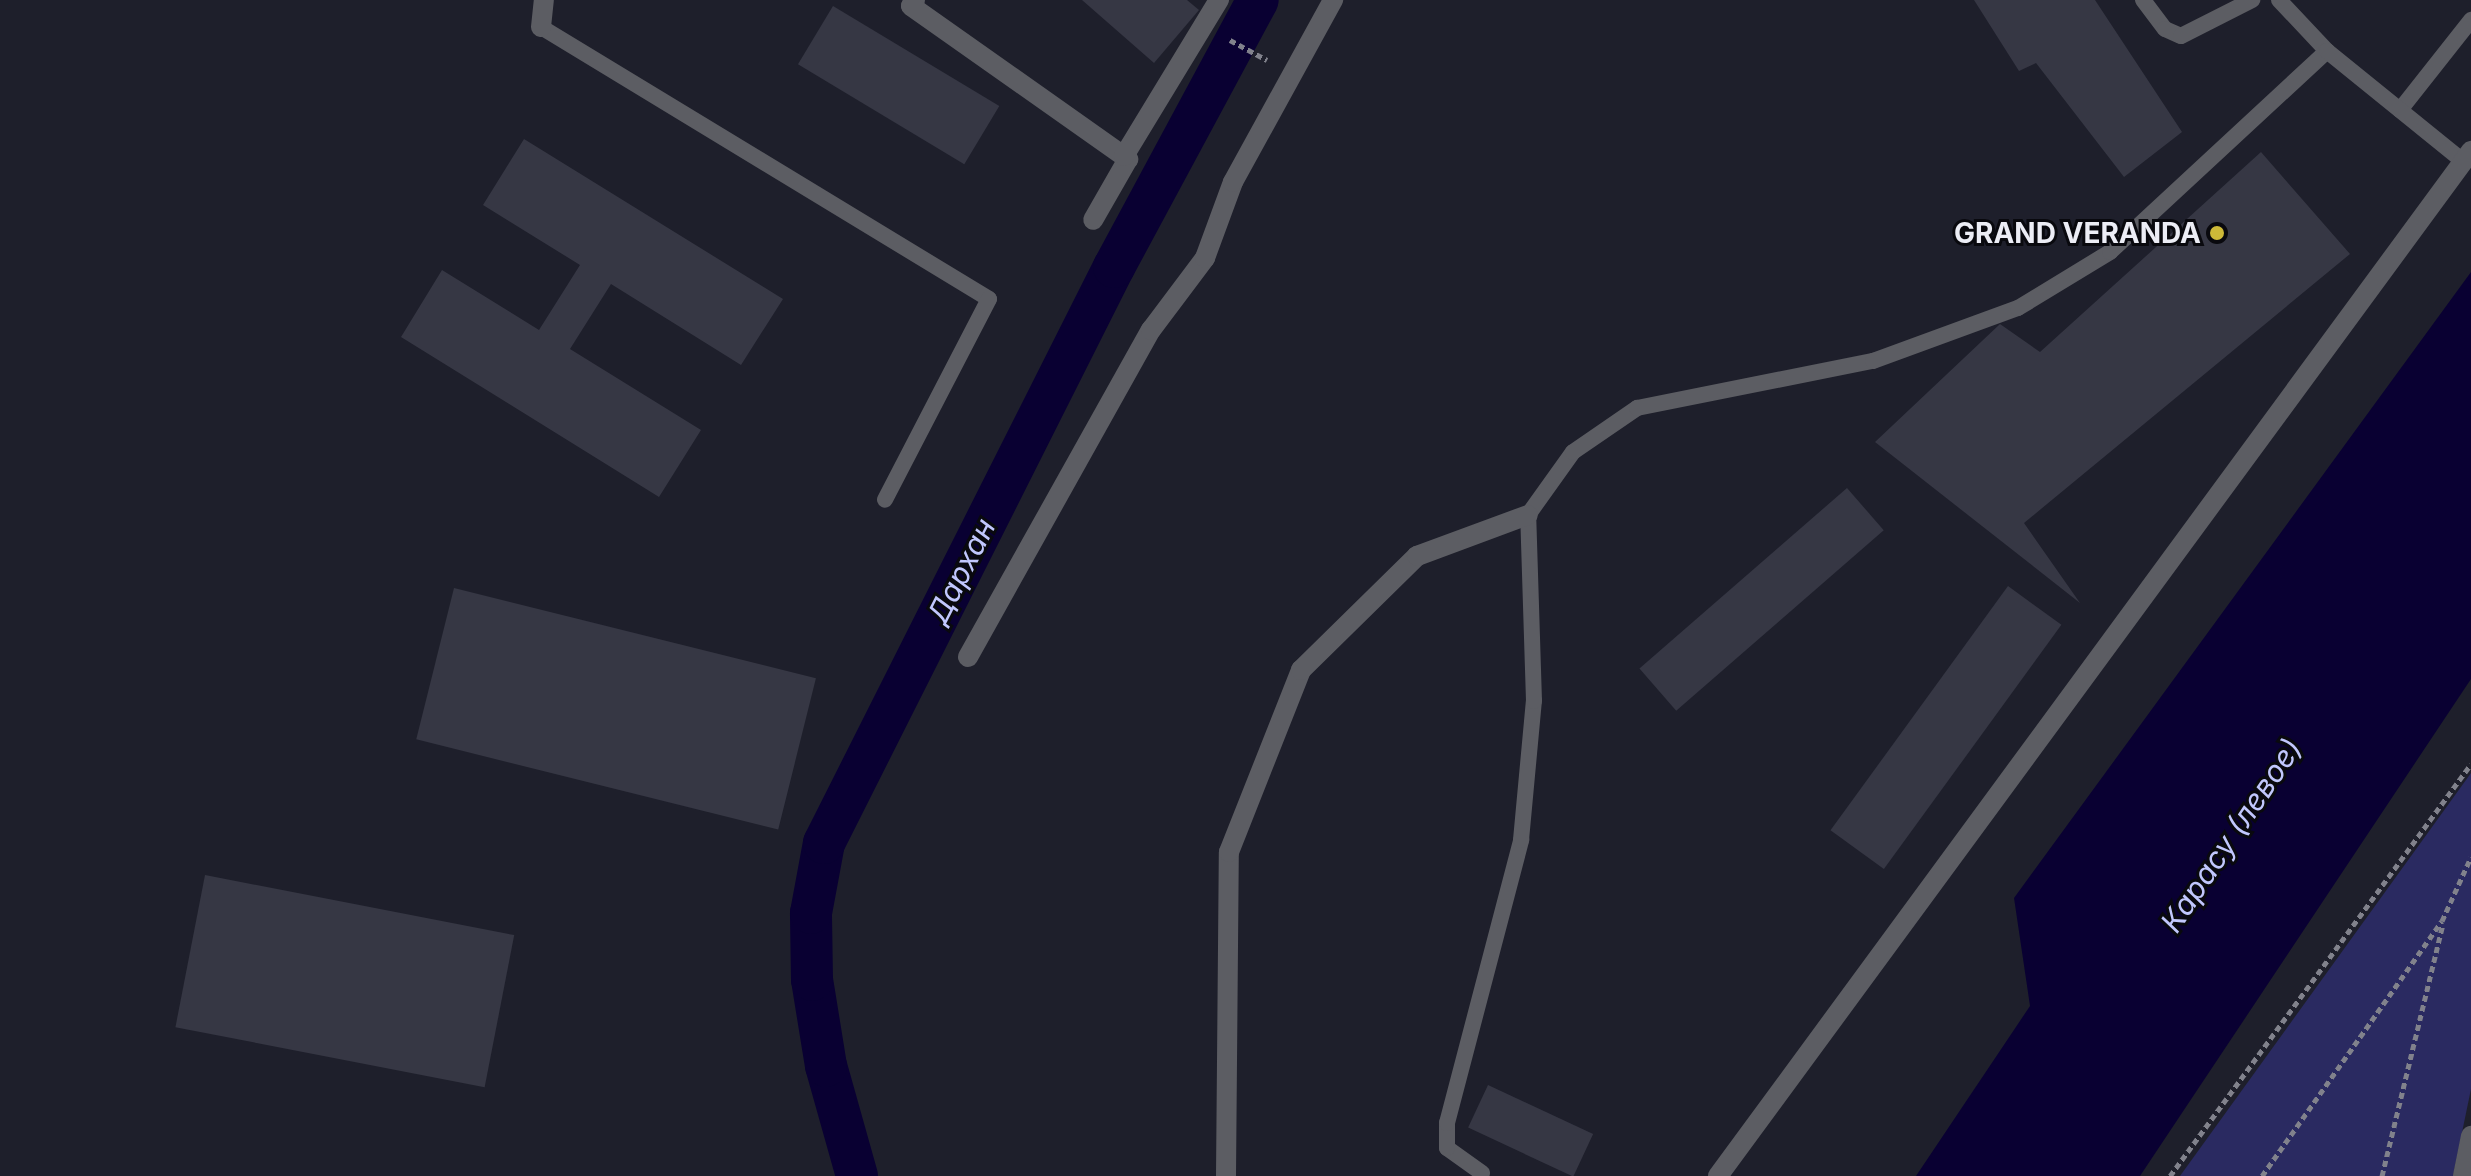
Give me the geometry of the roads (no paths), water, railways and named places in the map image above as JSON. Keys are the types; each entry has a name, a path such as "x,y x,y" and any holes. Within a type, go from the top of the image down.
{"street":[{"path":"541,27 544,0"},
{"path":"915,0 911,6 1124,156"},
{"path":"1093,220 1124,156 1219,0"},
{"path":"968,657 1151,330 1205,258 1233,182 1263,135 1289,72 1333,0"},
{"path":"1718,1176 2467,156"},
{"path":"1226,1176 1229,852 1301,670 1417,556 1528,515"},
{"path":"2463,1176 2471,1136"}],"lane":[{"path":"2143,0 2165,29 2181,36 2252,0"},
{"path":"2279,0 2327,51 2400,110 2467,156"},
{"path":"2400,110 2471,20"},
{"path":"541,27 989,299 885,500"},
{"path":"1482,1173 1447,1148 1447,1123 1521,840 1534,701 1528,515 1573,452 1637,408 1873,361 2018,308 2110,252 2327,51"}],"water":[{"name":"Карасу (левое)","path":"2471,272 2471,679 2140,1176 1916,1176 2030,1006 2014,898"}],"waterway":[{"name":"Дархан","path":"857,1176 826,1066 812,980 811,913 824,843 1114,267 1258,0"}],"place":[{"name":"GRAND VERANDA","path":"2217,233"}]}
